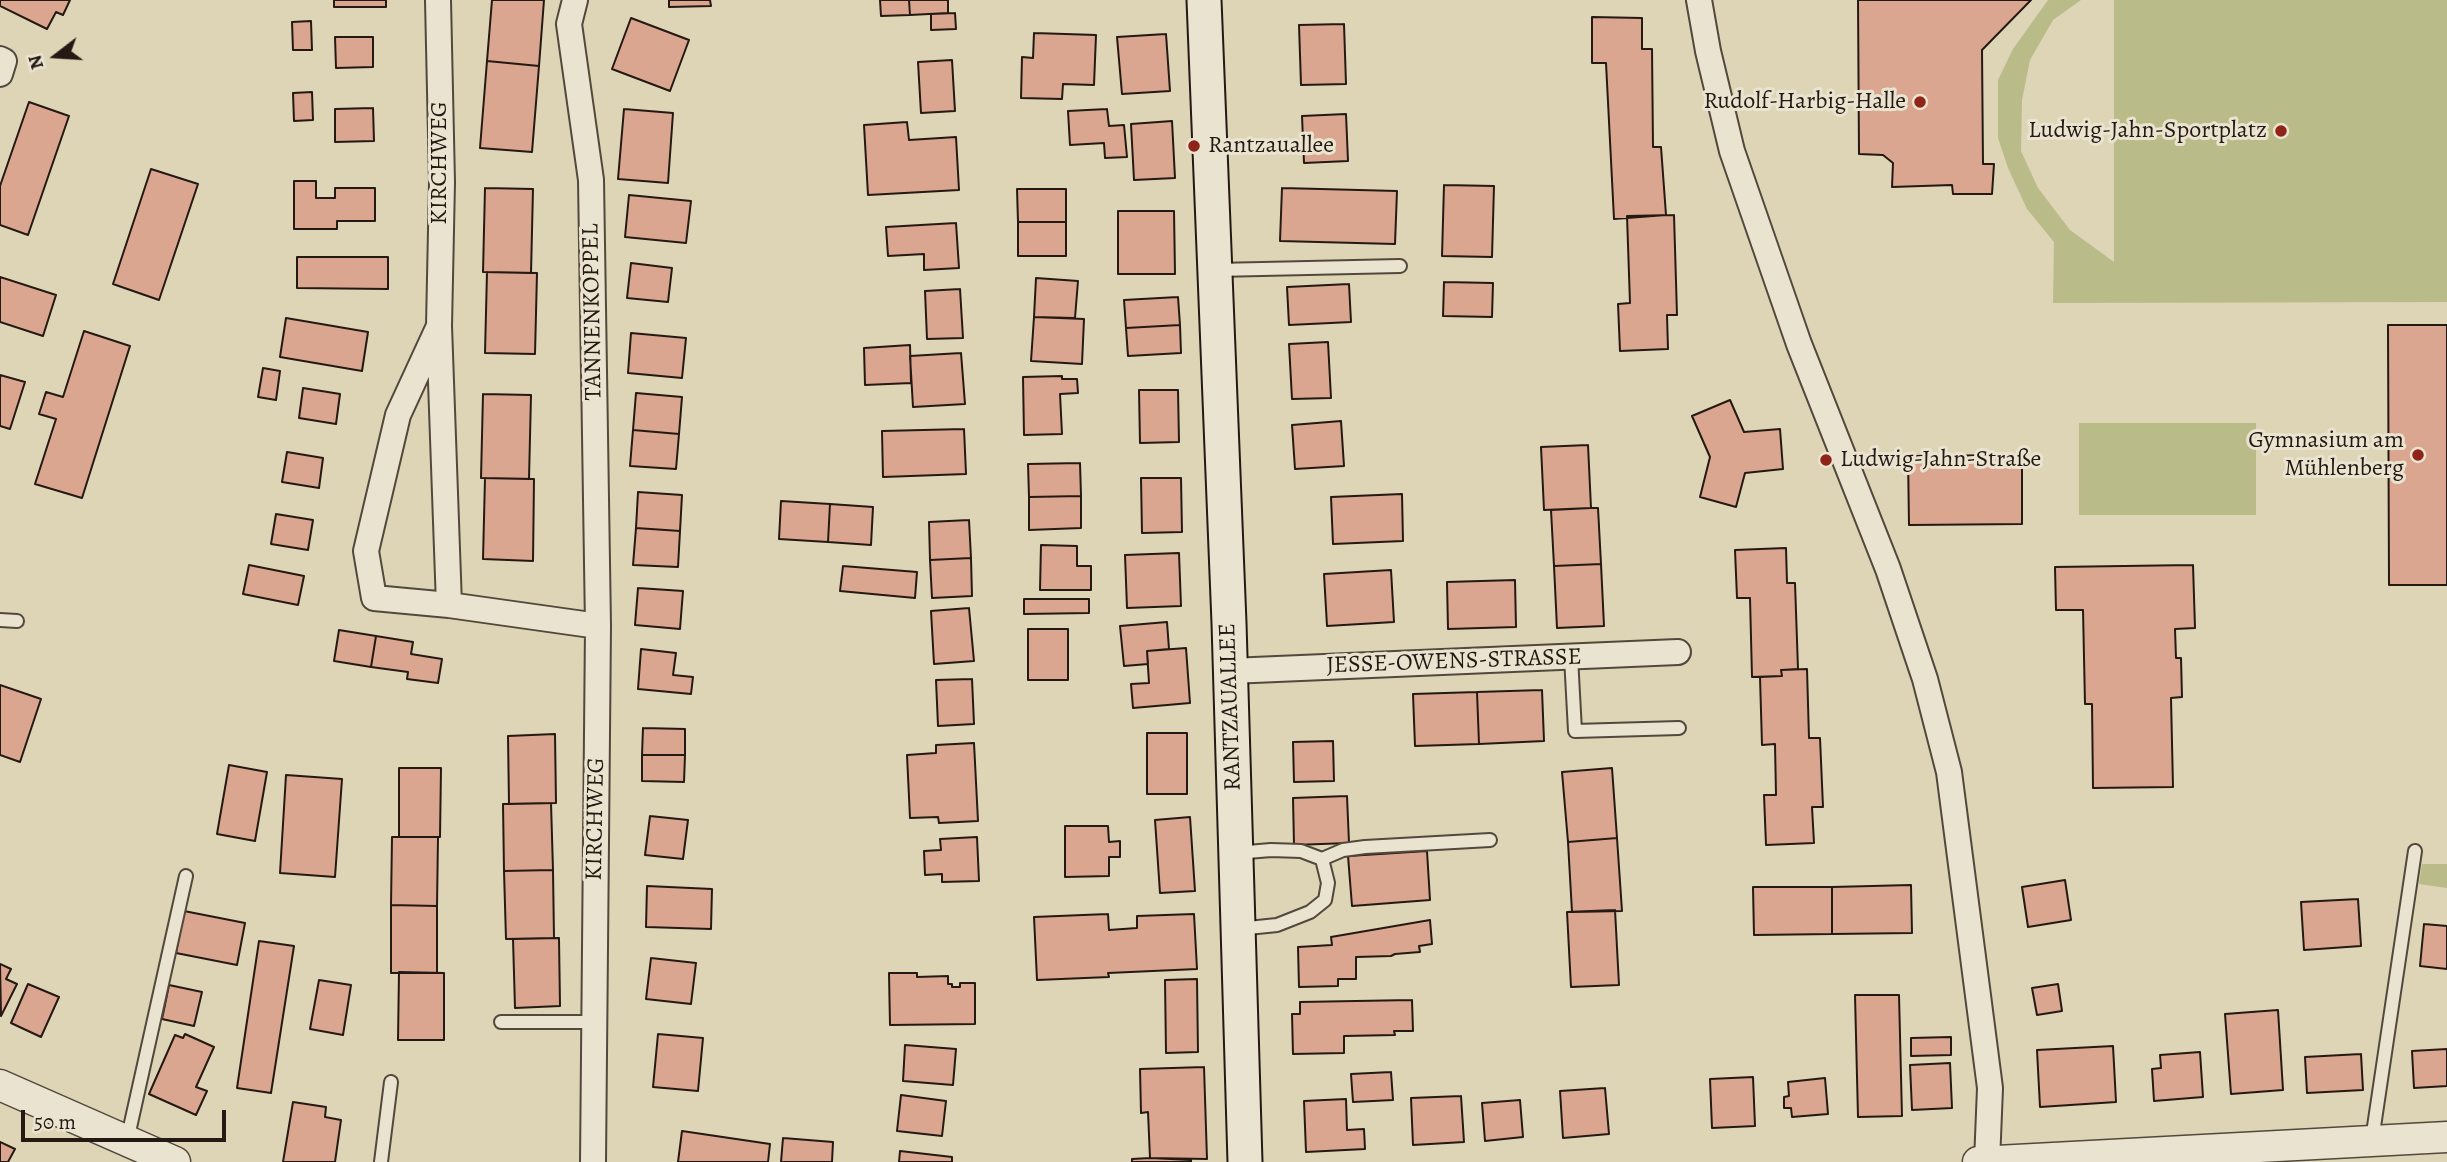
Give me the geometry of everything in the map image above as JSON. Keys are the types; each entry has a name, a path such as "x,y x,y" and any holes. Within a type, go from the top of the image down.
{"main road":[{"name":"RANTZAUALLEE","path":"1204,0 1216,270 1245,1162"}],"street":[{"name":"KIRCHWEG","path":"438,0 442,182 439,326 449,606"},
{"name":"TANNENKOPPEL","path":"575,0 569,24 591,180 598,626"},
{"path":"1699,0 1708,51 1737,164 1799,344 1888,569 1925,679 1949,772 1990,1088 1987,1162"},
{"name":"KIRCHWEG","path":"439,326 398,415 366,551 374,598 598,626 593,1162"},
{"name":"JESSE-OWENS-STRASSE","path":"1230,671 1678,652"},
{"path":"0,1084 175,1162"},
{"path":"1978,1162 2447,1137"}],"lane":[{"path":"1216,270 1400,267"},
{"path":"0,620 17,621"},
{"path":"1571,657 1575,731 1679,728"},
{"path":"1236,853 1301,851 1322,859 1343,850 1365,847 1490,840"},
{"path":"2372,1140 2416,851"},
{"path":"1238,929 1278,925 1310,912 1325,900 1328,883 1322,859"},
{"path":"127,1142 186,876"},
{"path":"500,1022 594,1022"},
{"path":"381,1162 391,1082"}],"green space":[{"name":"Ludwig-Jahn-Sportplatz","path":"2048,0 2081,0 2053,20 2030,60 2022,100 2021,151 2038,188 2070,230 2114,262 2114,0 2447,0 2447,302 2053,303 2054,242 2027,209 1998,138 1998,80 2013,49"},
{"path":"2079,423 2256,423 2256,515 2079,515"},
{"path":"2422,864 2447,864 2447,888 2419,884"}],"building":[{"path":"0,0 70,0 63,15 56,12 47,29 0,6"},
{"path":"334,0 386,0 386,7 334,7"},
{"path":"492,0 544,0 539,66 487,61"},
{"path":"669,0 710,0 711,6 669,7"},
{"path":"880,0 909,0 910,15 881,16"},
{"path":"909,0 948,0 948,13 910,15"},
{"name":"Rudolf-Harbig-Halle","path":"1858,0 2031,0 1982,50 1983,164 1994,164 1992,194 1953,194 1952,185 1892,187 1893,163 1883,155 1859,154"},
{"path":"955,13 956,29 931,30 931,14"},
{"path":"1592,17 1642,18 1642,49 1652,49 1653,147 1661,147 1666,215 1614,219 1606,63 1592,63"},
{"path":"631,18 689,40 670,91 612,69"},
{"path":"311,21 312,50 293,50 292,22"},
{"path":"1344,24 1346,84 1301,85 1299,25"},
{"path":"1034,33 1096,35 1094,85 1063,84 1062,99 1021,98 1022,57 1033,58"},
{"path":"1166,34 1170,91 1122,94 1117,37"},
{"path":"335,37 373,37 373,67 336,68"},
{"path":"952,60 955,111 921,113 918,62"},
{"path":"487,61 539,66 532,152 480,148"},
{"path":"312,92 313,120 294,121 293,93"},
{"path":"29,102 69,116 28,235 0,225 0,186"},
{"path":"373,108 374,141 335,142 335,109"},
{"path":"624,109 673,113 668,183 618,179"},
{"path":"1107,109 1109,126 1124,125 1127,157 1105,158 1104,143 1070,145 1068,111"},
{"path":"1346,114 1348,161 1304,163 1302,116"},
{"path":"1172,121 1175,178 1134,180 1131,124"},
{"path":"907,122 909,140 956,137 959,190 868,195 864,125"},
{"path":"151,169 198,184 159,300 113,284"},
{"path":"294,181 316,181 316,198 335,198 335,188 375,188 375,221 337,221 337,229 294,229"},
{"path":"1444,185 1494,186 1492,257 1442,256"},
{"path":"485,188 533,189 531,273 483,272"},
{"path":"1282,188 1397,191 1395,244 1280,241"},
{"path":"1017,189 1066,189 1066,222 1018,222"},
{"path":"629,195 691,201 686,243 625,237"},
{"path":"1118,211 1174,211 1175,274 1118,274"},
{"path":"1674,215 1677,315 1667,315 1668,349 1620,351 1618,304 1630,303 1627,216"},
{"path":"1018,222 1066,222 1066,256 1018,256"},
{"path":"956,223 959,268 924,270 924,254 888,256 886,227"},
{"path":"297,257 388,257 388,289 297,288"},
{"path":"631,263 672,268 668,302 627,298"},
{"path":"487,272 537,273 535,354 485,353"},
{"path":"0,277 56,295 43,336 0,322"},
{"path":"1036,278 1078,281 1075,318 1034,317"},
{"path":"1444,282 1493,283 1492,317 1443,316"},
{"path":"1349,284 1351,322 1289,325 1287,287"},
{"path":"960,289 963,338 927,339 925,291"},
{"path":"1178,297 1180,325 1126,328 1124,300"},
{"path":"1034,317 1084,319 1082,364 1031,361"},
{"path":"286,318 368,332 362,371 280,357"},
{"path":"1180,325 1181,353 1128,356 1126,328"},
{"name":"Gymnasium am Mühlenberg","path":"2388,325 2447,325 2447,585 2389,585"},
{"path":"84,331 130,346 82,498 35,484 56,419 39,414 46,392 63,397"},
{"path":"631,333 686,338 682,378 628,373"},
{"path":"1328,342 1331,398 1292,399 1289,344"},
{"path":"910,345 911,383 865,385 864,348"},
{"path":"961,353 965,404 913,407 910,356"},
{"path":"263,368 280,371 276,400 258,397"},
{"path":"0,375 25,382 10,429 0,426"},
{"path":"1062,376 1062,379 1077,379 1078,393 1060,394 1062,434 1024,435 1023,377"},
{"path":"303,388 340,394 336,424 299,418"},
{"path":"1139,390 1178,390 1179,442 1140,443"},
{"path":"636,393 682,397 679,434 633,430"},
{"path":"483,394 531,395 529,479 481,478"},
{"path":"1730,400 1744,432 1780,429 1783,469 1745,473 1736,507 1700,497 1710,457 1692,416"},
{"path":"1341,421 1344,466 1295,469 1292,425"},
{"path":"964,429 966,474 883,477 882,431"},
{"path":"633,430 679,434 676,469 630,466"},
{"path":"1588,445 1591,508 1544,510 1541,447"},
{"path":"287,452 323,458 319,488 282,482"},
{"path":"2022,455 2022,524 1909,525 1908,456"},
{"path":"1080,463 1081,496 1029,497 1028,464"},
{"path":"485,478 534,479 533,561 483,559"},
{"path":"1141,478 1181,478 1182,532 1142,533"},
{"path":"638,492 682,495 680,531 636,528"},
{"path":"1402,494 1403,541 1333,544 1331,497"},
{"path":"1081,496 1081,528 1029,530 1029,497"},
{"path":"781,501 830,504 828,542 779,539"},
{"path":"830,504 873,507 871,545 828,542"},
{"path":"1598,508 1601,564 1554,566 1551,510"},
{"path":"276,514 313,520 308,550 271,544"},
{"path":"969,520 971,558 930,560 929,522"},
{"path":"636,528 680,531 678,567 633,565"},
{"path":"1041,545 1077,546 1077,566 1091,566 1091,590 1040,590"},
{"path":"1786,548 1787,583 1795,583 1798,669 1781,670 1782,676 1752,677 1750,598 1737,598 1735,550"},
{"path":"1179,553 1181,606 1127,608 1125,555"},
{"path":"971,558 972,596 932,598 930,560"},
{"path":"1601,564 1604,626 1557,628 1554,566"},
{"path":"249,565 304,576 298,605 243,594"},
{"path":"2193,565 2195,628 2175,629 2176,658 2181,658 2182,697 2171,698 2173,787 2093,788 2092,704 2085,704 2083,610 2056,610 2055,567"},
{"path":"843,566 917,572 915,598 840,591"},
{"path":"1391,570 1394,622 1327,626 1324,574"},
{"path":"1515,580 1516,627 1448,629 1447,582"},
{"path":"638,588 683,591 680,629 635,625"},
{"path":"1024,599 1089,599 1089,613 1024,614"},
{"path":"969,608 974,661 934,664 931,611"},
{"path":"1167,622 1169,649 1147,651 1148,664 1124,666 1120,626"},
{"path":"1028,629 1068,629 1068,680 1028,680"},
{"path":"339,630 376,636 371,667 334,661"},
{"path":"376,636 413,642 411,654 442,659 438,683 407,679 408,672 371,667"},
{"path":"1186,648 1190,703 1133,708 1131,684 1149,683 1147,651"},
{"path":"641,649 676,653 673,675 693,677 691,694 638,689"},
{"path":"1807,669 1809,738 1820,738 1823,807 1812,807 1814,843 1766,845 1764,795 1776,795 1775,744 1762,745 1760,677 1782,676 1781,670"},
{"path":"972,679 974,724 938,726 936,680"},
{"path":"0,685 41,699 20,762 0,755"},
{"path":"1542,690 1544,741 1479,744 1477,692"},
{"path":"1477,692 1479,744 1415,746 1413,694"},
{"path":"643,728 685,729 685,755 642,755"},
{"path":"1147,733 1187,733 1187,794 1147,794"},
{"path":"555,734 556,803 509,804 508,736"},
{"path":"1333,741 1334,781 1294,782 1293,742"},
{"path":"974,743 978,821 939,823 938,817 910,818 907,755 936,753 936,745"},
{"path":"642,755 685,755 684,782 642,781"},
{"path":"229,765 267,772 255,841 217,834"},
{"path":"399,768 441,768 440,837 399,837"},
{"path":"1612,768 1617,838 1568,842 1562,772"},
{"path":"286,775 342,779 335,877 280,873"},
{"path":"1347,796 1349,843 1294,845 1293,798"},
{"path":"551,803 553,870 504,871 503,804"},
{"path":"650,816 688,820 683,859 645,855"},
{"path":"1190,817 1195,891 1160,893 1155,820"},
{"path":"1065,826 1108,826 1109,842 1120,841 1120,857 1109,857 1109,876 1065,877"},
{"path":"392,837 438,837 437,906 391,905"},
{"path":"977,837 979,881 942,882 942,874 925,875 924,851 941,850 940,839"},
{"path":"1617,838 1622,911 1572,912 1568,842"},
{"path":"1427,851 1430,900 1352,906 1348,856"},
{"path":"553,870 554,938 506,939 504,871"},
{"path":"2065,880 2071,920 2028,927 2022,887"},
{"path":"1911,885 1912,933 1832,934 1832,887"},
{"path":"647,886 712,889 711,929 646,927"},
{"path":"1753,887 1832,887 1832,934 1754,935"},
{"path":"2358,899 2361,946 2304,950 2301,902"},
{"path":"391,905 437,906 437,973 391,973"},
{"path":"1615,910 1619,985 1571,987 1567,912"},
{"path":"184,911 245,923 237,965 176,953"},
{"path":"1108,914 1109,930 1137,928 1137,916 1194,914 1197,969 1108,973 1109,977 1037,980 1034,917"},
{"path":"1430,920 1432,944 1419,946 1420,952 1356,957 1356,979 1338,979 1338,986 1299,987 1298,947 1332,945 1331,937"},
{"path":"2424,924 2447,926 2447,969 2420,966"},
{"path":"559,938 560,1006 515,1008 513,939"},
{"path":"259,941 294,946 271,1093 237,1088"},
{"path":"651,958 696,963 691,1004 646,999"},
{"path":"0,964 11,969 6,979 17,984 1,1016"},
{"path":"399,972 444,973 444,1040 398,1040"},
{"path":"889,973 917,973 917,977 948,976 948,984 952,984 952,987 960,987 960,983 975,983 975,1024 890,1025"},
{"path":"1197,979 1198,1052 1166,1053 1165,980"},
{"path":"319,980 351,985 343,1035 310,1029"},
{"path":"28,984 59,997 41,1037 11,1023"},
{"path":"2058,984 2062,1011 2037,1015 2032,988"},
{"path":"169,985 202,992 194,1026 162,1019"},
{"path":"1855,995 1899,995 1902,1116 1858,1117"},
{"path":"1412,1000 1413,1031 1394,1031 1395,1035 1344,1036 1344,1053 1293,1054 1292,1014 1300,1014 1300,1002"},
{"path":"2278,1010 2283,1090 2231,1094 2225,1014"},
{"path":"185,1034 214,1047 196,1087 207,1091 196,1115 149,1094 175,1035 183,1038"},
{"path":"658,1034 703,1038 698,1091 653,1087"},
{"path":"1951,1037 1951,1055 1911,1056 1911,1038"},
{"path":"905,1045 956,1049 953,1085 903,1081"},
{"path":"2113,1046 2116,1102 2040,1107 2037,1050"},
{"path":"2447,1049 2447,1086 2414,1088 2412,1051"},
{"path":"2200,1052 2203,1097 2154,1101 2152,1069 2161,1068 2160,1055"},
{"path":"2361,1054 2363,1090 2307,1093 2305,1057"},
{"path":"1950,1063 1952,1108 1912,1110 1910,1065"},
{"path":"1204,1067 1207,1159 1150,1158 1148,1112 1141,1113 1140,1069"},
{"path":"1391,1072 1393,1100 1353,1102 1351,1074"},
{"path":"1753,1077 1755,1126 1712,1128 1710,1079"},
{"path":"1825,1078 1828,1114 1792,1117 1791,1108 1784,1108 1784,1097 1789,1096 1788,1082"},
{"path":"1605,1088 1609,1134 1563,1138 1560,1091"},
{"path":"901,1095 946,1101 942,1136 897,1131"},
{"path":"1461,1096 1464,1142 1413,1145 1411,1098"},
{"path":"1346,1099 1347,1130 1364,1129 1365,1149 1306,1152 1304,1101"},
{"path":"1520,1100 1523,1137 1485,1141 1482,1103"},
{"path":"293,1102 326,1107 325,1117 341,1120 335,1162 283,1162"},
{"path":"682,1131 770,1144 768,1162 678,1162"},
{"path":"783,1138 833,1142 832,1162 781,1162"},
{"path":"0,1142 15,1149 8,1162 0,1162"},
{"path":"900,1151 952,1157 952,1162 899,1162"},
{"path":"1132,1159 1191,1162 1132,1162"}],"place":[{"name":"Rudolf-Harbig-Halle","path":"1920,102"},
{"name":"Ludwig-Jahn-Sportplatz","path":"2281,131"},
{"name":"Rantzauallee","path":"1194,146"},
{"name":"Gymnasium am Mühlenberg","path":"2418,455"},
{"name":"Ludwig-Jahn-Straße","path":"1826,460"}]}
